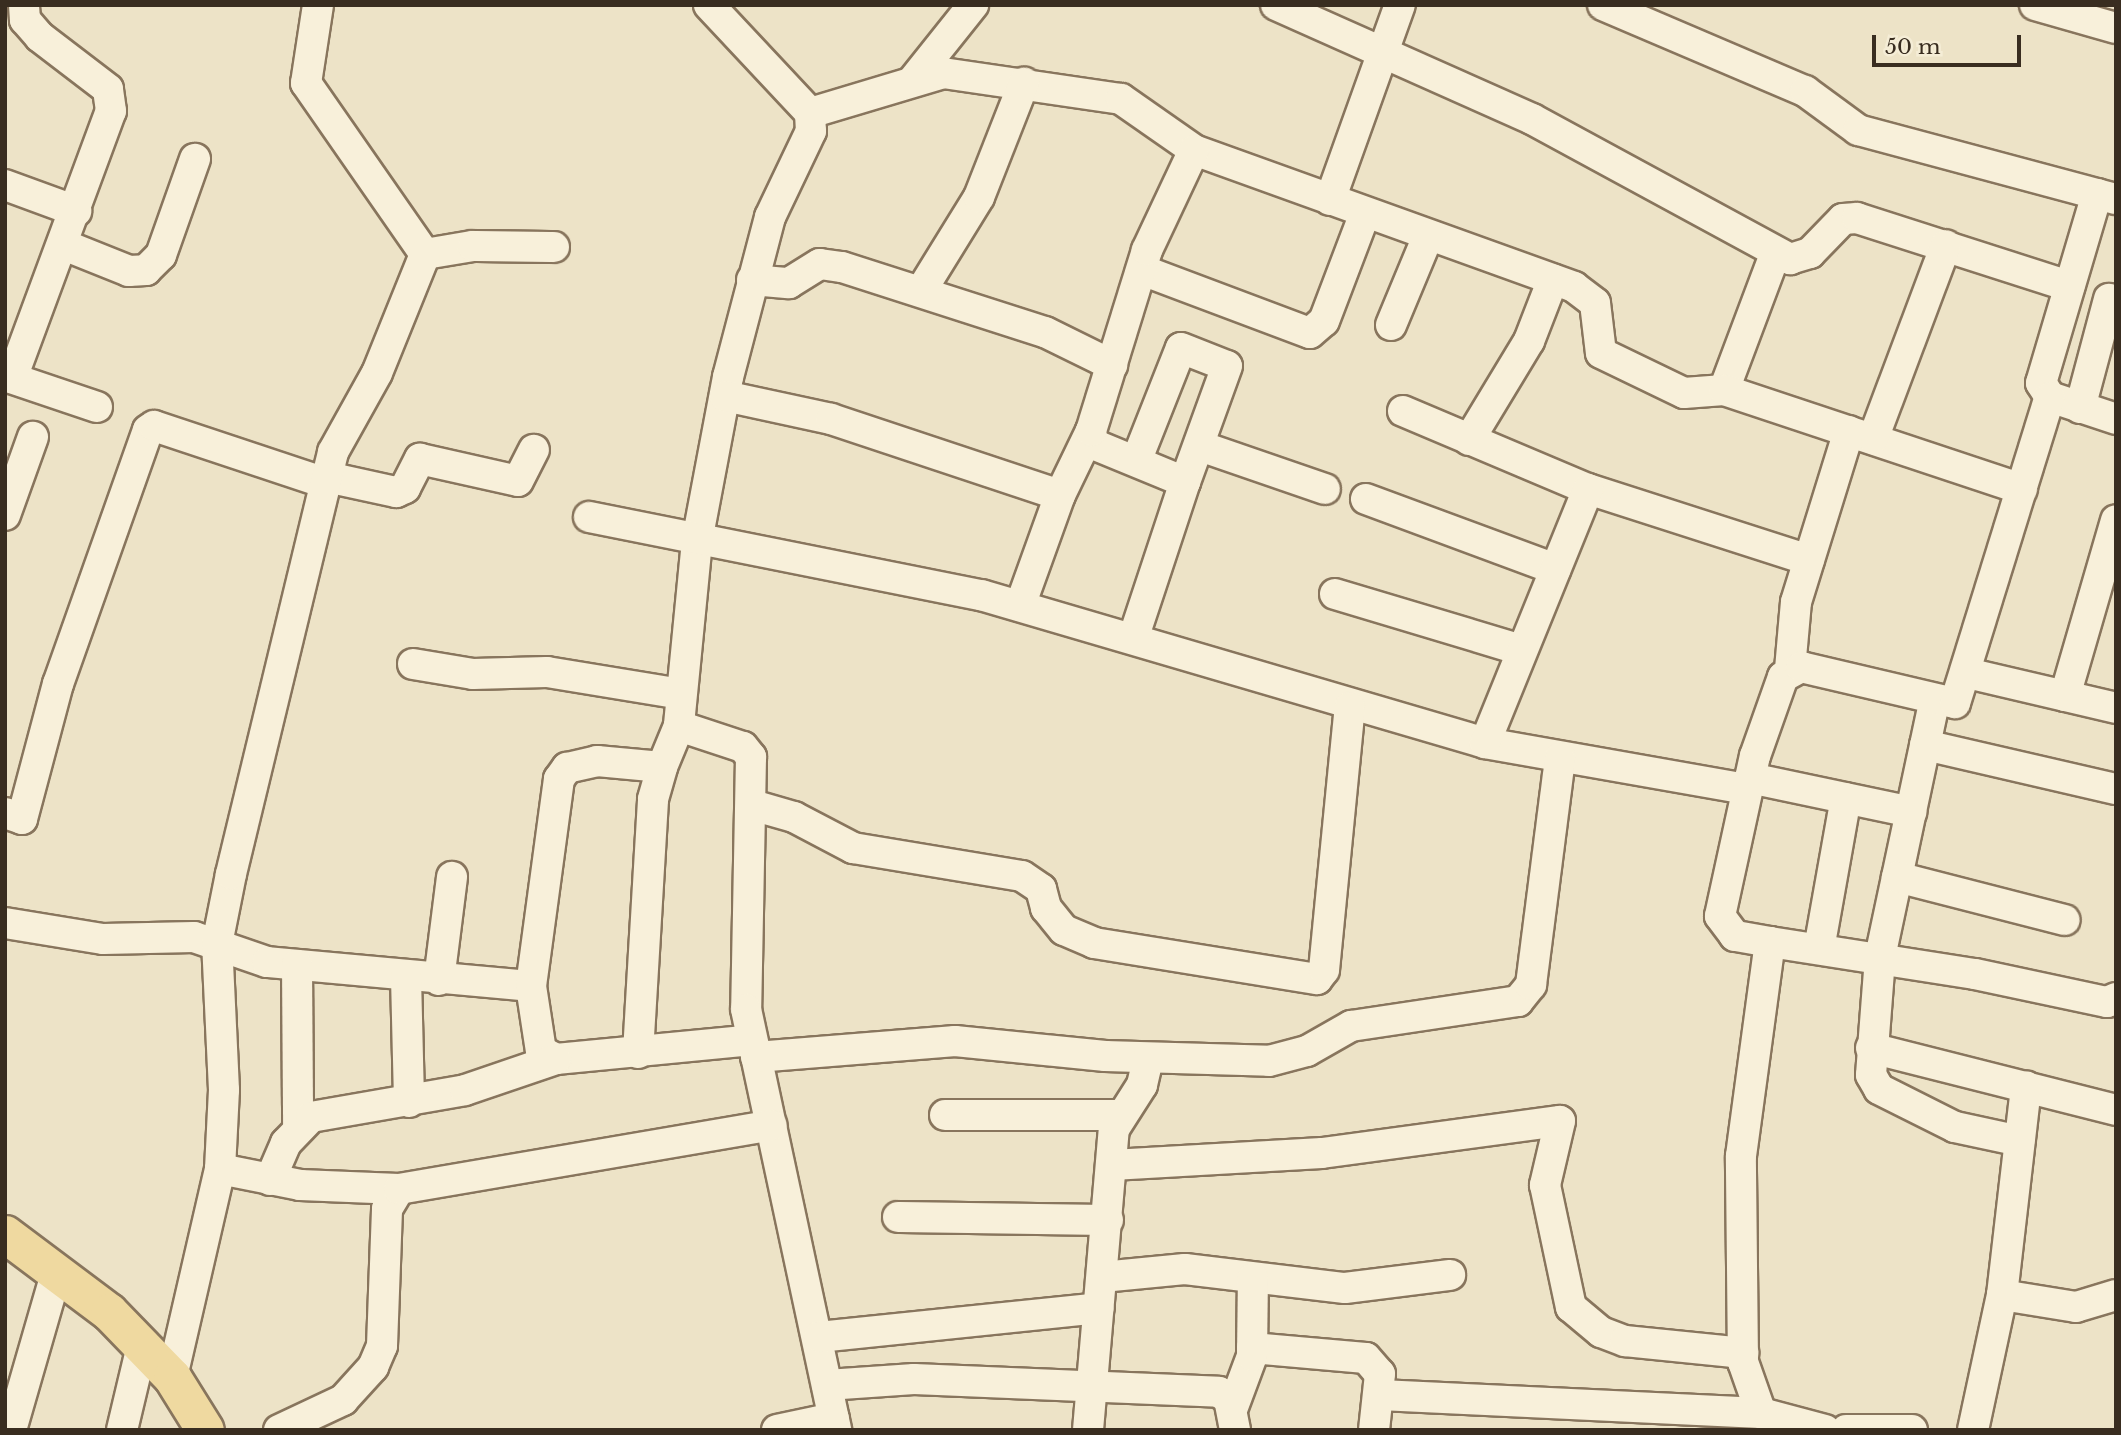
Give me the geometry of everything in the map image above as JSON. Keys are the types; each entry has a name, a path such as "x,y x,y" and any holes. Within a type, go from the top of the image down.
{"main road":[{"path":"5,1234 57,1271 142,1346 172,1377 205,1430"}],"street":[{"path":"24,5 26,20 40,37 108,89 107,135 8,377 97,407"},
{"path":"318,5 306,83 425,254"},
{"path":"638,1053 653,799 662,767 679,726 697,541 725,396 769,217 811,131 810,113 709,5"},
{"path":"914,79 973,5"},
{"path":"1330,200 1400,5"},
{"path":"1603,5 1805,91 1858,130 2106,197 2069,286 2043,368 2041,383 2050,397 2116,419"},
{"path":"2035,5 2116,28"},
{"path":"1284,7 1532,119 1775,254 1800,258 1831,227 1857,218 2069,286"},
{"path":"810,113 914,79 970,74 1121,99 1194,150 1553,279 1595,303 1601,353 1612,362 1684,393 1724,390 2022,489"},
{"path":"921,291 978,197 1024,83"},
{"path":"1020,606 1060,495 1091,431 1142,270 1194,150"},
{"path":"64,245 116,267 146,270 161,255 195,159"},
{"path":"5,184 76,211"},
{"path":"1142,270 1310,333 1324,321 1365,213"},
{"path":"1391,324 1428,236"},
{"path":"1947,245 1861,435 1809,560 1791,630 1790,669 1748,783 1720,916 1735,936 1880,958 2107,1002 2116,998"},
{"path":"425,254 473,246 554,247"},
{"path":"172,1377 220,1169 224,1090 217,944 326,480 340,434 377,373 425,254"},
{"path":"1724,390 1775,254"},
{"path":"752,280 789,283 820,264 921,291 1045,332 1112,365"},
{"path":"1469,440 1529,341 1553,279"},
{"path":"2080,408 2109,299"},
{"path":"1133,639 1227,366 1181,348 1137,459"},
{"path":"725,396 831,419 1060,495"},
{"path":"1790,669 1934,703 1955,703 1967,673 2050,397"},
{"path":"1403,411 1588,489 1809,560"},
{"path":"5,813 22,819 58,684 148,430 154,426 326,480 396,492 405,488 420,459 517,481 534,450"},
{"path":"1091,431 1093,444 1137,459 1185,482"},
{"path":"5,515 33,437"},
{"path":"1200,446 1325,489"},
{"path":"1485,743 1588,489"},
{"path":"1366,499 1555,569"},
{"path":"589,517 697,541 880,570 1020,606 1350,707 1485,743 1560,758 1846,798 1911,812"},
{"path":"2065,696 2116,520"},
{"path":"1335,594 1522,650"},
{"path":"413,664 473,674 547,672 681,694"},
{"path":"1967,673 2116,708"},
{"path":"1934,703 1880,958 1871,1075 1879,1089 1955,1127 2020,1141"},
{"path":"752,805 794,817 853,848 1022,876 1041,889 1049,913 1094,943 1317,979 1324,970 1350,707"},
{"path":"679,726 743,747 751,757 752,805 744,977 754,1048 819,1337 835,1424 777,1430"},
{"path":"1925,745 2116,789"},
{"path":"298,1125 325,1113 409,1102 556,1059 638,1053 965,1041 1148,1059 1269,1061 1307,1051 1351,1026 1518,1001 1531,985 1560,758"},
{"path":"556,1059 541,1051 531,986 559,779 567,768 597,761 662,767"},
{"path":"1819,949 1846,798"},
{"path":"439,980 452,877"},
{"path":"1897,877 2066,920"},
{"path":"5,923 103,939 194,936 297,965 439,980 531,986"},
{"path":"1761,1413 1743,1353 1741,1157 1770,942"},
{"path":"270,1180 298,1125 297,965"},
{"path":"406,977 409,1102"},
{"path":"1871,1048 2116,1110"},
{"path":"1088,1430 1117,1115 1142,1085 1148,1059"},
{"path":"1973,1430 2002,1295 2026,1086"},
{"path":"945,1115 1117,1115"},
{"path":"1112,1165 1322,1153 1560,1121 1545,1185 1571,1307 1601,1332 1625,1341 1743,1353"},
{"path":"220,1169 270,1180 400,1189 772,1125"},
{"path":"279,1430 343,1400 373,1367 382,1346 387,1209 400,1189"},
{"path":"898,1217 1108,1220"},
{"path":"1102,1277 1185,1269 1345,1288 1450,1275"},
{"path":"11,1430 57,1271"},
{"path":"1234,1419 1252,1348 1253,1278"},
{"path":"2002,1295 2076,1307 2116,1295"},
{"path":"819,1337 1099,1308"},
{"path":"122,1430 142,1346"},
{"path":"1252,1348 1366,1358 1380,1374 1380,1395 1374,1430"},
{"path":"828,1385 914,1379 1092,1390 1219,1392 1234,1419"},
{"path":"1380,1395 1761,1413 1825,1430"},
{"path":"1846,1430 1912,1430"}]}
